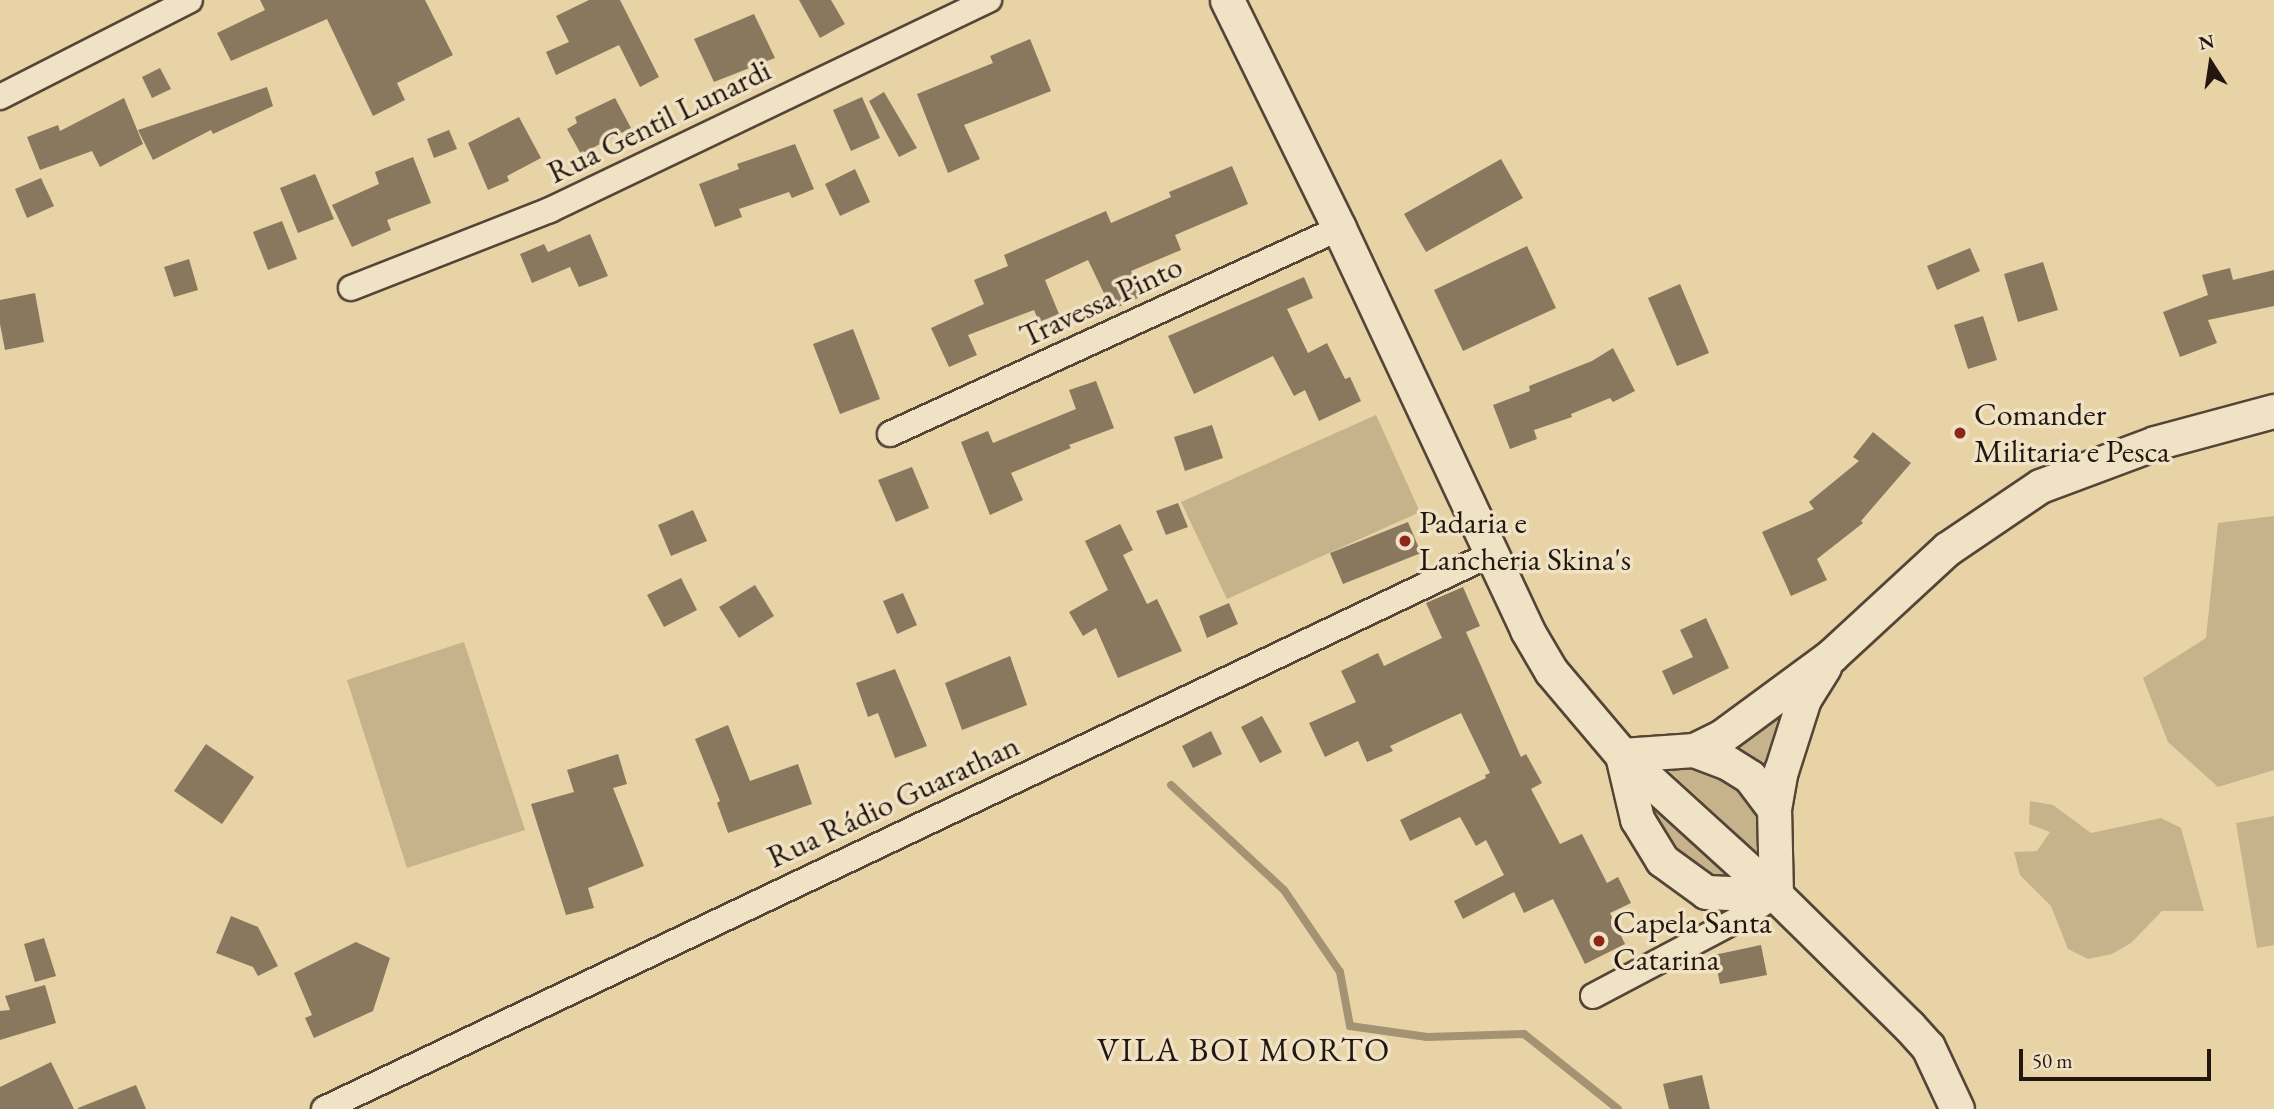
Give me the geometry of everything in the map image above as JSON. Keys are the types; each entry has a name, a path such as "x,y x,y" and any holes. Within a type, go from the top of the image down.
{"street":[{"path":"0,97 190,0"},
{"name":"Rua Gentil Lunardi","path":"351,288 551,210 989,0"},
{"path":"1227,0 1339,228 1527,630 1550,671 1622,755 1776,895 1928,1047 1947,1105"},
{"name":"Travessa Pinto","path":"890,435 1339,228"},
{"path":"1622,755 1694,750 1721,737 1831,656 1947,549 2040,486 2155,443 2274,411"},
{"name":"Rua Rádio Guarathan","path":"324,1109 1491,554"},
{"path":"1776,895 1774,809 1784,760 1804,699 1831,656"},
{"path":"1694,750 1728,763 1750,778 1774,809"},
{"path":"1622,755 1637,819 1662,860 1706,892 1776,895"},
{"path":"1593,996 1746,915 1776,895"}],"shaded area":[{"path":"1376,415 1420,512 1227,599 1181,502"},
{"path":"2274,516 2274,770 2218,787 2168,742 2143,678 2206,638 2218,523"},
{"path":"464,642 525,830 407,868 347,680"},
{"path":"1795,693 1765,783 1721,750"},
{"path":"1697,763 1725,778 1755,812 1760,834 1758,853 1667,769 1679,764"},
{"path":"2030,801 2053,805 2091,833 2161,818 2181,828 2204,911 2162,911 2131,943 2112,954 2088,959 2068,949 2051,906 2020,875 2014,852 2037,851 2050,832 2029,824"},
{"path":"1649,802 1731,879 1720,884 1670,853 1649,819"},
{"path":"2274,816 2274,945 2257,948 2236,823"}],"building":[{"path":"260,0 425,0 453,55 397,83 405,100 373,116 327,19 231,61 217,33 265,10"},
{"path":"589,0 620,0 659,77 640,87 619,45 556,75 546,52 569,42 556,16"},
{"path":"799,0 831,0 845,24 820,38"},
{"path":"754,14 775,58 714,82 694,39"},
{"path":"1030,39 1051,91 964,125 980,159 948,173 917,94 993,63 990,56"},
{"path":"160,68 171,89 152,98 142,77"},
{"path":"267,87 273,106 213,134 211,130 153,160 138,130"},
{"path":"884,92 917,148 899,157 869,101"},
{"path":"862,97 880,138 851,151 833,110"},
{"path":"124,98 143,144 100,167 92,151 40,170 27,137 58,125 60,131"},
{"path":"615,98 631,128 581,154 567,129 577,123 575,117"},
{"path":"519,117 541,158 507,176 509,181 488,190 468,143"},
{"path":"449,130 457,149 434,158 427,139"},
{"path":"795,144 814,189 792,198 789,192 739,209 742,217 715,227 699,184 739,169 737,164"},
{"path":"413,157 431,203 387,220 391,230 352,247 332,205 379,184 375,172"},
{"path":"1501,159 1523,198 1426,252 1404,214"},
{"path":"1232,166 1248,204 1175,235 1181,250 1131,271 1142,296 1112,310 1088,260 1045,280 1059,314 1039,322 1034,310 968,335 977,355 949,367 931,328 984,304 974,280 1008,266 1004,255 1106,211 1111,223 1171,197 1169,192"},
{"path":"855,169 870,202 840,216 825,184"},
{"path":"315,174 334,219 298,233 280,188"},
{"path":"41,178 54,206 27,218 15,189"},
{"path":"282,221 297,259 268,270 253,232"},
{"path":"590,234 608,276 579,287 570,267 532,283 520,254 544,244 548,252"},
{"path":"1527,246 1556,308 1463,351 1434,290"},
{"path":"1970,248 1980,271 1937,290 1927,266"},
{"path":"189,259 198,290 174,297 164,267"},
{"path":"2043,262 2058,310 2018,322 2004,274"},
{"path":"2230,268 2233,280 2274,270 2274,306 2208,320 2217,343 2180,357 2163,312 2208,295 2202,275"},
{"path":"1304,277 1313,298 1287,309 1308,353 1327,343 1345,379 1350,377 1361,401 1319,421 1305,390 1294,396 1273,356 1194,394 1168,336"},
{"path":"1680,284 1709,353 1677,366 1648,298"},
{"path":"35,293 44,342 5,350 0,324 0,300"},
{"path":"1983,316 1997,360 1968,369 1954,325"},
{"path":"853,329 880,399 840,414 813,344"},
{"path":"1613,348 1635,391 1613,402 1610,398 1571,414 1572,417 1534,430 1537,439 1510,449 1493,405 1530,391 1529,386 1592,361"},
{"path":"1096,381 1114,428 1069,445 1071,448 1011,473 1023,500 990,515 961,442 988,431 993,443 1076,409 1069,390"},
{"path":"1212,425 1223,458 1185,471 1174,437"},
{"path":"1873,432 1911,463 1861,521 1863,523 1817,559 1827,580 1791,596 1762,532 1814,509 1809,502 1859,461 1853,457"},
{"path":"912,467 929,508 896,522 878,480"},
{"path":"1178,503 1188,527 1166,535 1156,511"},
{"path":"693,510 707,541 671,556 658,525"},
{"path":"1408,522 1421,553 1343,584 1330,553"},
{"path":"1120,524 1133,550 1123,555 1147,604 1157,599 1182,651 1118,678 1096,628 1083,636 1069,612 1108,590 1085,541"},
{"path":"681,578 697,610 664,627 647,595"},
{"path":"755,585 774,616 739,638 719,607"},
{"path":"1463,587 1480,626 1466,632 1521,757 1526,754 1542,783 1531,789 1560,844 1582,834 1607,883 1618,877 1631,903 1610,913 1625,944 1585,964 1553,899 1524,913 1514,892 1463,919 1454,901 1504,875 1486,840 1476,846 1460,817 1410,841 1400,820 1486,778 1485,775 1490,773 1461,713 1390,746 1393,751 1367,762 1358,741 1325,757 1309,723 1356,702 1341,671 1378,653 1384,666 1442,638 1426,603"},
{"path":"903,593 917,625 897,634 883,601"},
{"path":"1229,603 1238,624 1207,638 1199,616"},
{"path":"1706,618 1729,668 1673,695 1662,671 1693,657 1680,630"},
{"path":"1010,656 1027,705 962,730 945,683"},
{"path":"895,669 927,746 895,758 878,713 868,717 856,683"},
{"path":"1262,716 1282,752 1260,763 1241,727"},
{"path":"728,725 750,781 798,764 812,804 728,833 717,803 720,801 695,739"},
{"path":"1211,731 1222,754 1193,768 1182,746"},
{"path":"206,744 254,777 222,824 174,791"},
{"path":"618,754 627,784 613,788 644,866 588,888 594,908 566,915 531,804 574,792 567,770"},
{"path":"231,916 258,927 278,966 258,976 253,967 216,953"},
{"path":"44,938 56,976 35,982 24,944"},
{"path":"356,942 390,958 373,1011 314,1038 305,1018 312,1015 294,973"},
{"path":"1761,945 1767,975 1720,984 1714,955"},
{"path":"45,985 56,1023 0,1040 0,1011 10,1010 5,996"},
{"path":"51,1062 74,1109 0,1109 0,1087"},
{"path":"1702,1075 1710,1109 1669,1109 1663,1084"},
{"path":"136,1085 146,1109 78,1109 78,1108"}],"waterway":[{"path":"1171,785 1284,890 1340,972 1350,1026 1427,1037 1524,1034 1618,1109"}],"place":[{"name":"Comander Militaria e Pesca","path":"1960,433"},
{"name":"Padaria e Lancheria Skina's","path":"1405,541"},
{"name":"Capela Santa Catarina","path":"1599,941"}],"district":[{"name":"VILA BOI MORTO","path":"1244,1050"}]}
